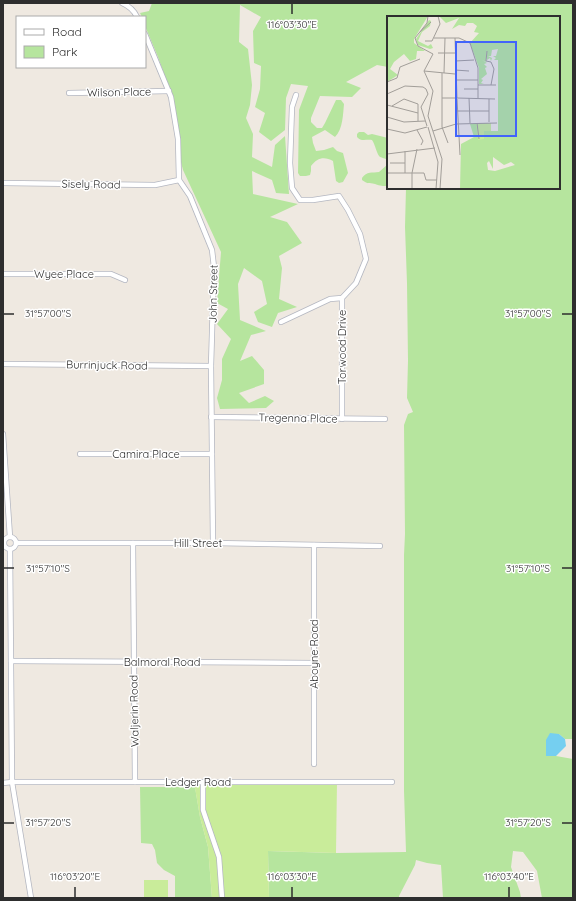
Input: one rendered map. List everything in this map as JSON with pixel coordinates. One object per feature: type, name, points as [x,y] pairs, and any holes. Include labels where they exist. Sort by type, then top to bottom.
[{"type":"street","points":[[122,3],[130,7],[136,16]]},
{"type":"street","points":[[146,36],[171,97],[178,139],[179,180]]},
{"type":"street","name":"Wilson Place","points":[[68,93],[169,91]]},
{"type":"street","name":"Torwood Drive","points":[[296,94],[292,107],[290,163],[292,188],[300,200],[313,200],[339,196],[360,234],[366,259],[356,283],[342,298],[342,419]]},
{"type":"street","name":"Sisely Road","points":[[3,183],[155,185],[179,180]]},
{"type":"street","name":"John Street","points":[[179,180],[190,196],[212,250],[214,267],[211,366],[213,543]]},
{"type":"street","name":"Wyee Place","points":[[3,274],[111,274],[125,280]]},
{"type":"street","points":[[281,322],[330,299],[342,298]]},
{"type":"street","name":"Burrinjuck Road","points":[[3,364],[211,366]]},
{"type":"street","name":"Tregenna Place","points":[[211,417],[385,419]]},
{"type":"street","points":[[3,434],[10,537],[14,539],[16,544],[10,549]]},
{"type":"street","name":"Camira Place","points":[[80,454],[212,454]]},
{"type":"street","points":[[10,537],[6,539],[4,543],[6,547],[10,549]]},
{"type":"street","name":"Waljerin Road","points":[[133,543],[135,782]]},
{"type":"street","name":"Hill Street","points":[[16,544],[213,543],[380,546]]},
{"type":"street","name":"Aboyne Road","points":[[314,545],[314,764]]},
{"type":"street","points":[[10,549],[12,782],[32,898]]},
{"type":"street","name":"Balmoral Road","points":[[11,661],[314,662]]},
{"type":"street","points":[[203,782],[203,810],[219,858],[222,898]]},
{"type":"street","name":"Ledger Road","points":[[3,783],[392,782]]},
{"type":"green space","points":[[152,3],[573,3],[573,739],[565,739],[559,734],[546,756],[573,759],[573,898],[542,898],[537,871],[523,852],[513,851],[511,867],[521,898],[443,898],[441,865],[416,860],[399,898],[269,898],[268,851],[336,853],[406,852],[404,791],[404,425],[408,414],[413,412],[407,398],[406,189],[560,189],[560,16],[387,16],[387,67],[377,65],[346,82],[361,88],[352,97],[320,96],[311,118],[311,122],[317,128],[322,128],[336,100],[341,100],[344,104],[343,117],[338,134],[335,137],[325,130],[312,137],[316,151],[333,147],[337,151],[343,153],[348,173],[343,182],[339,183],[336,181],[333,161],[324,158],[313,163],[311,166],[310,175],[300,176],[298,173],[299,110],[308,86],[291,84],[286,98],[285,130],[271,141],[259,132],[265,113],[255,107],[260,89],[261,66],[254,63],[253,31],[261,17],[240,5],[239,42],[248,49],[252,85],[250,105],[246,118],[253,134],[252,157],[272,167],[275,145],[285,136],[289,194],[276,193],[272,180],[252,171],[253,194],[298,204],[270,217],[287,222],[302,243],[279,256],[282,268],[279,299],[297,307],[278,313],[272,327],[258,322],[254,312],[267,304],[262,281],[244,268],[238,284],[240,320],[266,331],[251,335],[240,361],[252,356],[264,370],[264,384],[239,393],[249,403],[265,396],[274,401],[266,408],[220,409],[217,398],[222,380],[222,359],[231,339],[217,324],[228,309],[217,303],[221,252],[183,170],[180,158],[173,99],[146,28],[146,16],[142,16],[140,13],[149,11]]},
{"type":"green space","points":[[359,132],[364,132],[368,135],[372,134],[387,138],[387,160],[379,156],[372,140],[359,139],[357,134]]},
{"type":"green space","points":[[387,165],[387,186],[367,183],[362,180],[362,178],[368,173],[379,172]]},
{"type":"green space","points":[[194,782],[337,782],[336,853],[268,851],[269,898],[212,898],[208,847],[200,817]]},
{"type":"green space","points":[[140,787],[195,787],[200,817],[208,847],[212,898],[175,898],[175,876],[164,870],[157,863],[155,850],[152,844],[141,843]]},
{"type":"green space","points":[[144,880],[168,880],[168,898],[144,898]]},
{"type":"water","points":[[550,733],[559,734],[565,739],[566,746],[556,756],[546,756],[546,740]]}]
